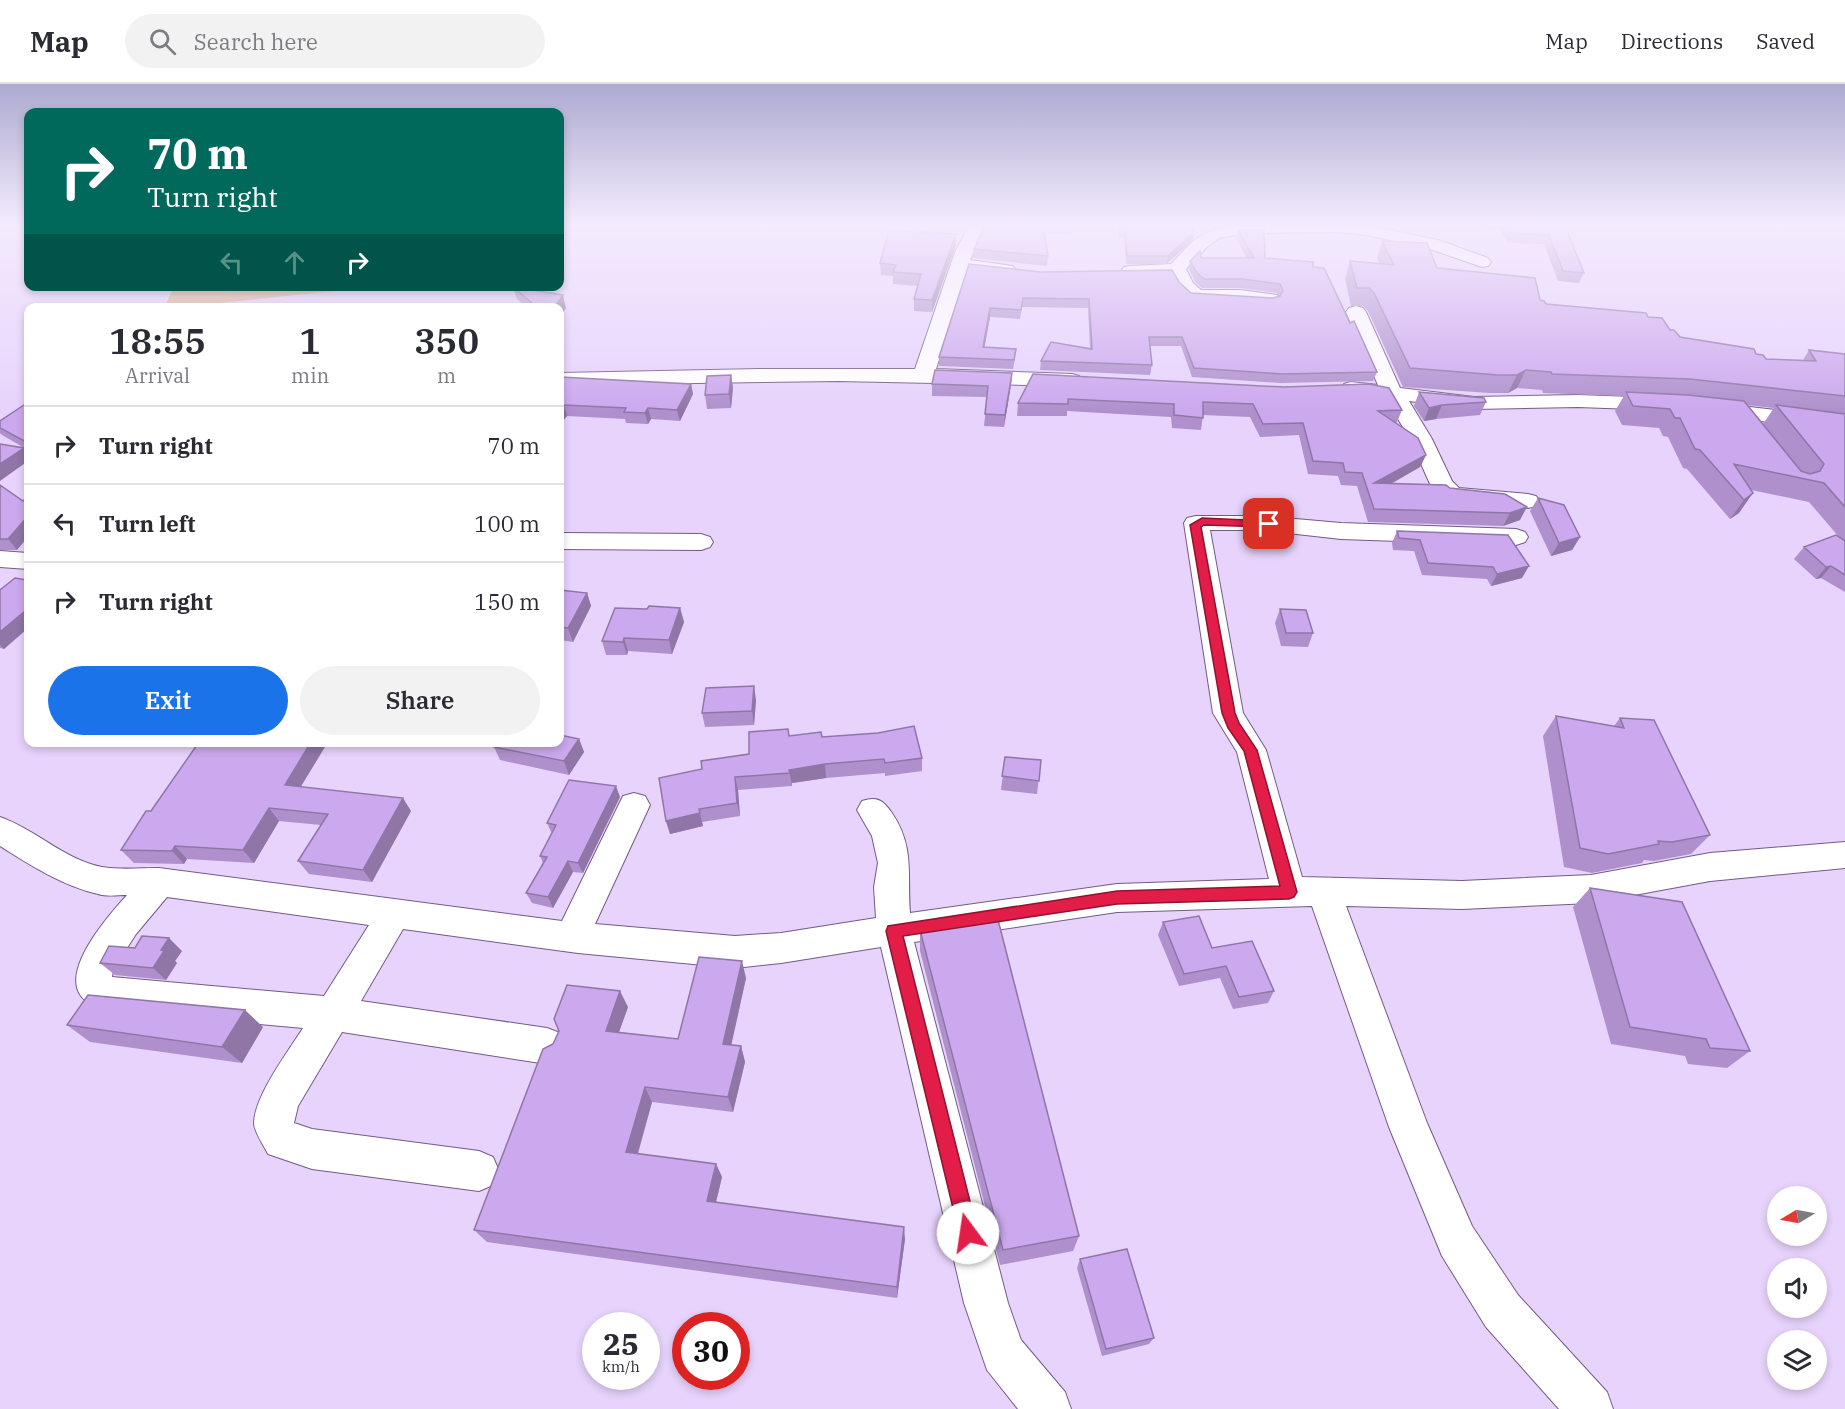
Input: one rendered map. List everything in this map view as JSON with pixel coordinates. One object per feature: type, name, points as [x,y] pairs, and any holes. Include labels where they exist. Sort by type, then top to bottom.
[{"type":"street","points":[[924,374],[952,288]]},
{"type":"street","points":[[1187,288],[1196,296],[1270,299]]},
{"type":"street","points":[[1356,312],[1388,385],[1395,393],[1421,439],[1442,484],[1448,491],[1462,495],[1528,501]]},
{"type":"street","points":[[564,379],[614,381],[756,375],[924,374],[1096,381]]},
{"type":"street","points":[[1333,388],[1365,388],[1474,403],[1578,401],[1677,405]]},
{"type":"street","points":[[1698,407],[1845,425]]},
{"type":"street","points":[[1740,412],[1761,440]]},
{"type":"street","points":[[1516,537],[1341,531],[1202,521],[1196,523],[1228,713],[1251,750],[1306,891],[1456,1241],[1502,1311],[1590,1409]]},
{"type":"street","points":[[564,541],[701,542]]},
{"type":"street","points":[[0,559],[24,561]]},
{"type":"street","points":[[572,937],[634,805]]},
{"type":"street","points":[[873,810],[888,833],[894,863],[891,887],[894,931],[986,1303],[1003,1354],[1048,1409]]},
{"type":"street","points":[[0,830],[52,861],[100,881],[159,882],[572,937],[735,952],[781,948],[1117,898],[1306,891],[1462,895],[1591,889],[1710,867],[1845,855]]},
{"type":"street","points":[[159,882],[124,923],[94,968],[94,986],[105,993],[333,1014],[547,1046]]},
{"type":"street","points":[[395,913],[280,1100],[274,1125],[282,1140],[312,1149],[479,1171]]},
{"type":"shaded area","points":[[172,291],[334,291],[220,303],[166,303]]},
{"type":"building","points":[[917,288],[936,288],[932,300],[914,299]]},
{"type":"building","points":[[961,288],[1185,288],[1191,293],[1273,298],[1280,296],[1283,291],[1282,288],[1333,288],[1350,323],[1354,321],[1377,372],[1283,374],[1194,368],[1182,337],[1149,337],[1152,365],[1041,361],[1051,342],[1092,349],[1089,299],[1023,298],[1021,310],[990,308],[983,347],[1016,349],[1014,360],[939,357]]},
{"type":"building","points":[[1357,288],[1537,288],[1540,300],[1546,304],[1646,313],[1648,317],[1662,318],[1670,330],[1674,330],[1680,337],[1754,349],[1756,354],[1763,355],[1766,359],[1816,361],[1809,350],[1845,354],[1845,396],[1690,379],[1552,374],[1551,372],[1526,370],[1517,375],[1498,375],[1410,368],[1374,293],[1369,288]]},
{"type":"building","points":[[518,291],[563,295],[557,303],[532,303]]},
{"type":"building","points":[[935,370],[1012,373],[1005,415],[985,414],[988,386],[932,384]]},
{"type":"building","points":[[1033,374],[1284,387],[1369,384],[1389,388],[1402,410],[1378,411],[1418,438],[1426,455],[1374,483],[1446,485],[1450,488],[1505,494],[1527,507],[1510,513],[1374,509],[1362,473],[1345,472],[1343,463],[1313,461],[1303,423],[1263,424],[1253,404],[1203,402],[1203,418],[1174,415],[1174,404],[1068,399],[1068,404],[1018,403]]},
{"type":"building","points":[[731,375],[729,394],[705,395],[707,376]]},
{"type":"building","points":[[564,377],[691,384],[677,410],[648,408],[645,413],[624,412],[626,408],[564,405]]},
{"type":"building","points":[[1419,392],[1484,398],[1486,402],[1429,408]]},
{"type":"building","points":[[1626,392],[1744,401],[1801,471],[1810,474],[1820,471],[1824,464],[1776,405],[1845,414],[1845,507],[1824,483],[1734,464],[1753,493],[1744,500],[1700,450],[1695,449],[1680,418],[1675,418],[1670,409],[1633,406]]},
{"type":"building","points":[[24,405],[24,441],[0,428],[0,421]]},
{"type":"building","points":[[0,444],[24,448],[0,464]]},
{"type":"building","points":[[0,485],[24,500],[24,521],[8,539],[0,539]]},
{"type":"building","points":[[1538,498],[1564,505],[1580,537],[1559,543]]},
{"type":"building","points":[[1397,531],[1508,535],[1529,566],[1497,574],[1493,567],[1428,563],[1420,540],[1399,538]]},
{"type":"building","points":[[1836,535],[1845,541],[1845,575],[1831,566],[1826,567],[1804,547]]},
{"type":"building","points":[[15,578],[24,580],[24,612],[0,632],[0,590]]},
{"type":"building","points":[[564,590],[587,593],[568,628],[564,628]]},
{"type":"building","points":[[649,606],[680,608],[669,640],[624,638],[623,642],[602,641],[615,608],[647,609]]},
{"type":"building","points":[[1280,609],[1306,610],[1313,633],[1286,633]]},
{"type":"building","points":[[754,686],[752,711],[702,713],[706,688]]},
{"type":"building","points":[[1556,716],[1624,728],[1620,718],[1654,720],[1710,835],[1672,842],[1658,841],[1659,844],[1608,854],[1580,848]]},
{"type":"building","points":[[914,726],[922,758],[885,763],[884,759],[825,764],[789,770],[790,773],[735,777],[737,803],[699,809],[700,813],[666,821],[659,778],[702,769],[701,761],[749,754],[749,732],[788,729],[789,736],[821,732],[822,737],[878,733]]},
{"type":"building","points":[[564,736],[579,739],[564,761],[494,747],[564,747]]},
{"type":"building","points":[[196,747],[308,747],[285,785],[403,798],[363,870],[298,861],[328,814],[269,808],[243,850],[175,846],[172,851],[121,850],[146,811],[151,811]]},
{"type":"building","points":[[1005,757],[1041,760],[1039,781],[1002,776]]},
{"type":"building","points":[[569,780],[616,786],[578,863],[568,861],[548,897],[526,893],[547,857],[540,856],[556,825],[547,823]]},
{"type":"building","points":[[1590,888],[1682,902],[1750,1051],[1710,1048],[1706,1039],[1630,1027]]},
{"type":"building","points":[[996,912],[1079,1236],[1003,1250],[920,930],[953,925],[952,918]]},
{"type":"building","points":[[1199,916],[1212,948],[1252,941],[1274,991],[1239,997],[1226,966],[1184,974],[1163,922]]},
{"type":"building","points":[[142,936],[169,938],[153,968],[100,963],[109,946],[135,948]]},
{"type":"building","points":[[699,957],[742,961],[723,1044],[741,1046],[728,1097],[645,1087],[626,1152],[716,1164],[707,1201],[904,1227],[897,1287],[474,1230],[543,1049],[553,1044],[559,1031],[554,1019],[567,985],[620,991],[606,1031],[678,1039]]},
{"type":"building","points":[[88,995],[245,1010],[222,1047],[67,1025]]},
{"type":"building","points":[[1127,1249],[1154,1338],[1106,1349],[1080,1259]]},
{"type":"route","points":[[968,1233],[894,931],[1035,908],[1117,898],[1289,892],[1251,750],[1228,713],[1196,525],[1202,521],[1269,524]]}]
